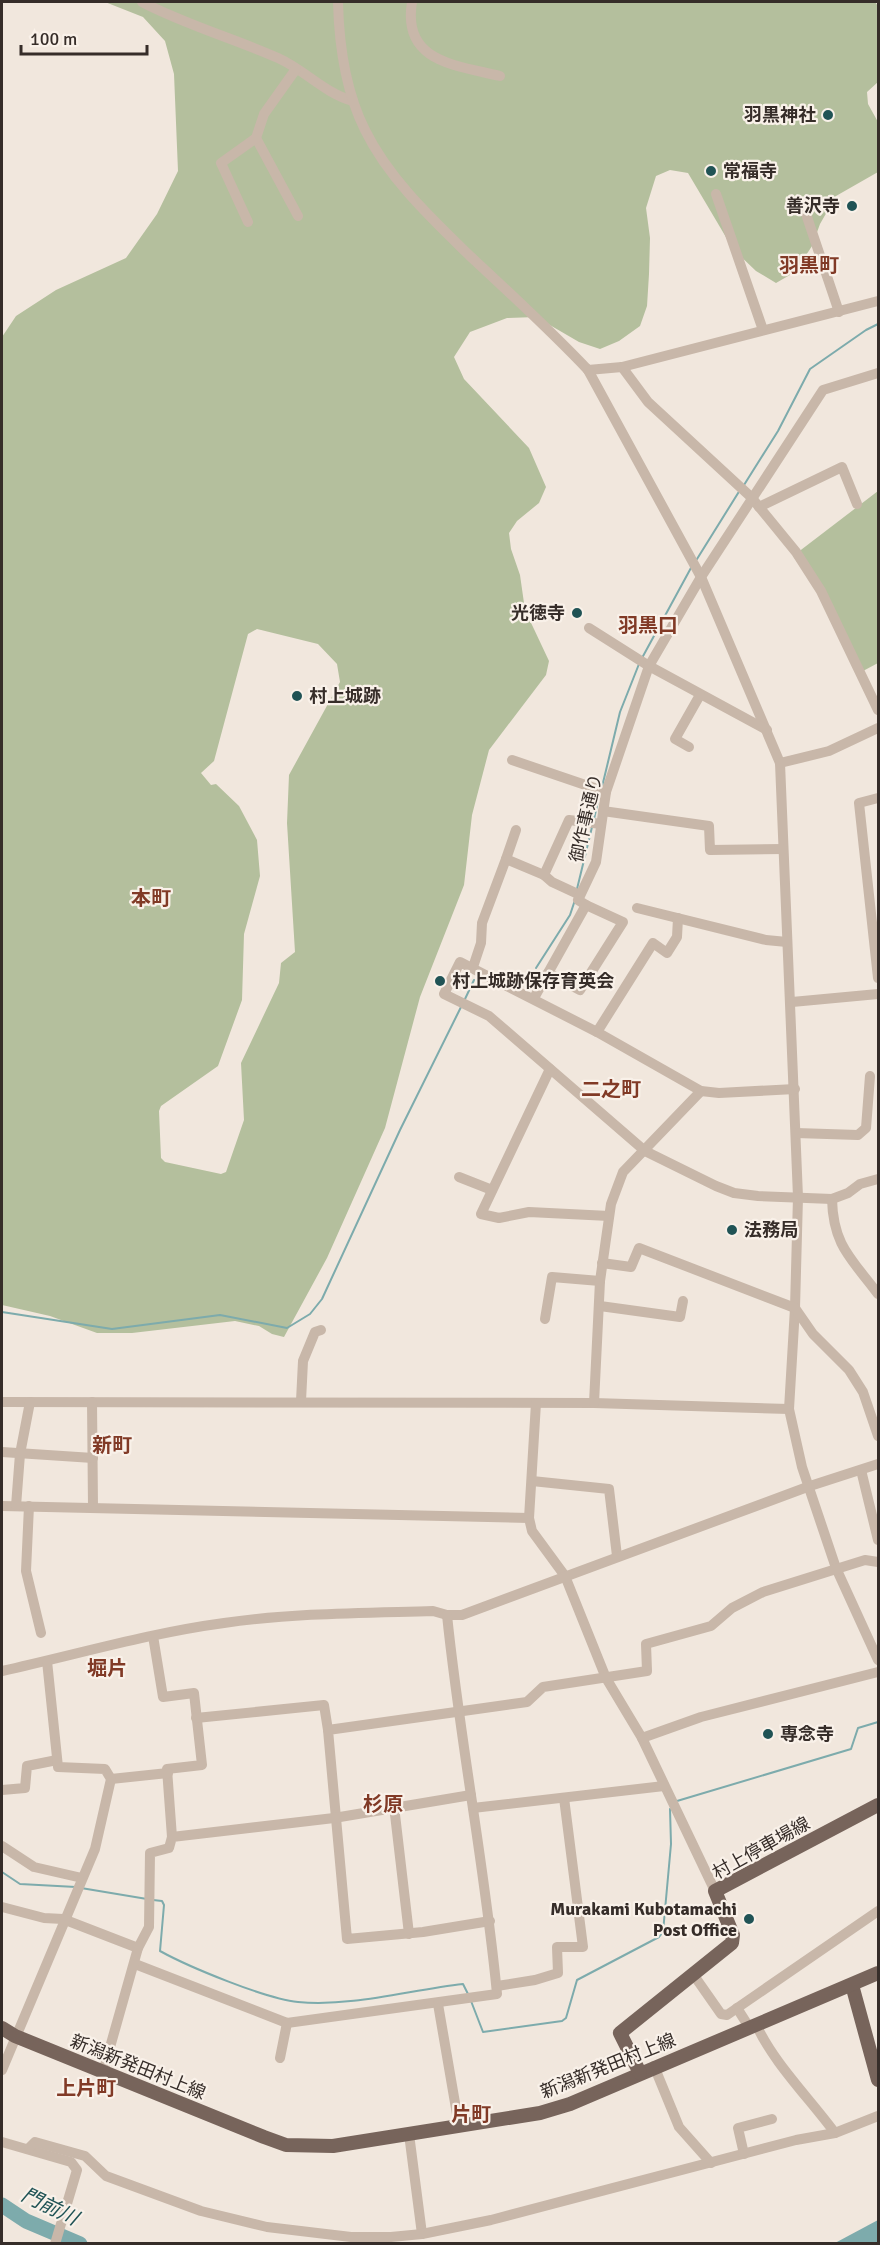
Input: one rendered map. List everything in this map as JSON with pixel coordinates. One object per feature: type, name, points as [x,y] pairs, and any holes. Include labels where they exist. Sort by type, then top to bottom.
[{"type":"main road","name":"村上停車場線","points":[[640,2073],[620,2033],[732,1943],[733,1935],[715,1891],[879,1805]]},
{"type":"main road","name":"新潟新発田村上線","points":[[2,2028],[15,2036],[102,2072],[286,2145],[333,2146],[540,2113],[570,2104],[654,2066],[879,1972]]},
{"type":"main road","points":[[852,1985],[879,2080]]},
{"type":"street","points":[[142,2],[182,22],[279,59],[338,97],[353,101]]},
{"type":"street","points":[[338,2],[342,50],[353,101],[366,132],[419,207],[588,370],[701,577],[780,763],[792,1002],[798,1197],[789,1409],[797,1447],[836,1568],[858,1621],[879,1660]]},
{"type":"street","points":[[412,2],[409,18],[421,48],[436,60],[500,76]]},
{"type":"street","points":[[248,222],[221,163],[256,138],[264,114],[296,69]]},
{"type":"street","points":[[256,138],[298,216]]},
{"type":"street","points":[[716,194],[763,330]]},
{"type":"street","points":[[803,205],[840,312]]},
{"type":"street","points":[[588,370],[622,367],[879,301]]},
{"type":"street","points":[[622,367],[648,402],[751,497],[796,552],[821,591],[879,710]]},
{"type":"street","name":"御作事通り","points":[[534,998],[583,900],[596,862],[606,792],[649,666],[751,497],[823,390],[879,373]]},
{"type":"street","points":[[759,507],[842,467],[857,504]]},
{"type":"street","points":[[589,628],[649,666],[767,730]]},
{"type":"street","points":[[689,747],[675,739],[700,695]]},
{"type":"street","points":[[780,763],[829,751],[879,728]]},
{"type":"street","points":[[512,760],[606,792]]},
{"type":"street","points":[[879,798],[859,803],[879,978]]},
{"type":"street","points":[[603,811],[709,826],[710,850],[783,849]]},
{"type":"street","points":[[544,875],[569,820],[601,824]]},
{"type":"street","points":[[473,967],[481,943],[482,923],[516,830]]},
{"type":"street","points":[[506,859],[544,875],[552,882],[623,922],[580,990],[548,973]]},
{"type":"street","points":[[637,908],[766,940],[788,942]]},
{"type":"street","points":[[597,1032],[653,943],[667,953],[677,937],[678,918]]},
{"type":"street","points":[[795,1089],[719,1094],[700,1091],[534,998],[460,962],[444,994],[489,1016],[645,1151],[734,1193],[832,1199],[848,1193],[860,1184],[879,1179]]},
{"type":"street","points":[[792,1002],[879,994]]},
{"type":"street","points":[[550,1068],[481,1214],[499,1218],[529,1212],[609,1216]]},
{"type":"street","points":[[796,1133],[858,1135],[866,1128],[870,1076]]},
{"type":"street","points":[[594,1403],[600,1281],[611,1204],[623,1172],[700,1091]]},
{"type":"street","points":[[459,1177],[492,1190]]},
{"type":"street","points":[[832,1199],[832,1222],[837,1237],[879,1294]]},
{"type":"street","points":[[602,1263],[630,1267],[639,1248],[795,1308],[813,1334],[849,1370],[863,1392],[879,1436]]},
{"type":"street","points":[[545,1319],[552,1277],[600,1281]]},
{"type":"street","points":[[600,1306],[680,1317],[683,1301]]},
{"type":"street","points":[[302,1401],[303,1361],[315,1332],[321,1330]]},
{"type":"street","points":[[2,1402],[594,1403],[789,1409]]},
{"type":"street","points":[[16,1506],[20,1454],[30,1402]]},
{"type":"street","points":[[92,1402],[93,1507]]},
{"type":"street","points":[[536,1403],[529,1518],[532,1531],[565,1576],[606,1678],[642,1738],[715,1891]]},
{"type":"street","points":[[2,1452],[93,1458]]},
{"type":"street","points":[[2,1671],[153,1636],[224,1623],[281,1616],[433,1611],[447,1615],[462,1615],[810,1486],[879,1464]]},
{"type":"street","points":[[861,1470],[879,1540]]},
{"type":"street","points":[[532,1481],[609,1489],[617,1556]]},
{"type":"street","points":[[2,1506],[488,1519],[529,1518]]},
{"type":"street","points":[[29,1506],[26,1571],[41,1633]]},
{"type":"street","points":[[328,1730],[456,1710],[527,1702],[543,1688],[647,1671],[645,1644],[711,1626],[732,1608],[763,1592],[865,1560],[879,1562]]},
{"type":"street","points":[[135,1964],[287,2023],[438,2004],[497,1994],[490,1921],[456,1710],[447,1615]]},
{"type":"street","points":[[102,2072],[138,1948],[149,1927],[150,1853],[169,1848],[172,1837],[167,1769],[202,1764],[194,1693],[163,1697],[153,1636]]},
{"type":"street","points":[[2,2070],[94,1849],[111,1779],[105,1769],[58,1767],[47,1661]]},
{"type":"street","points":[[642,1738],[701,1717],[879,1672]]},
{"type":"street","points":[[196,1718],[324,1705],[347,1939],[409,1934],[490,1921]]},
{"type":"street","points":[[2,1790],[25,1788],[27,1766],[57,1760]]},
{"type":"street","points":[[111,1779],[168,1773]]},
{"type":"street","points":[[473,1808],[664,1786]]},
{"type":"street","points":[[172,1837],[334,1818],[394,1806],[471,1795]]},
{"type":"street","points":[[496,1986],[535,1980],[558,1973],[557,1947],[584,1947],[564,1798]]},
{"type":"street","points":[[394,1806],[409,1934]]},
{"type":"street","points":[[2,1846],[34,1867],[82,1878]]},
{"type":"street","points":[[2,1906],[44,1918],[63,1919],[138,1948]]},
{"type":"street","points":[[693,1974],[722,2014],[727,2015],[879,1911]]},
{"type":"street","points":[[438,2004],[459,2126]]},
{"type":"street","points":[[737,2008],[835,2133]]},
{"type":"street","points":[[280,2058],[287,2023]]},
{"type":"street","points":[[654,2066],[679,2127],[711,2163]]},
{"type":"street","points":[[29,2148],[34,2142],[85,2156],[106,2175],[201,2211],[267,2227],[351,2237],[422,2234],[491,2220],[744,2154],[835,2133],[879,2116]]},
{"type":"street","points":[[744,2154],[738,2128],[772,2119]]},
{"type":"street","points":[[410,2134],[422,2234]]},
{"type":"street","points":[[2,2142],[71,2162],[77,2170],[55,2244]]},
{"type":"green space","points":[[105,2],[875,2],[878,6],[878,82],[867,92],[868,104],[878,122],[878,172],[836,196],[820,224],[812,246],[795,272],[776,283],[756,271],[733,249],[688,173],[670,170],[656,176],[646,208],[650,238],[649,274],[647,306],[640,326],[619,341],[600,349],[579,342],[536,317],[507,318],[470,332],[454,357],[464,379],[529,448],[546,487],[539,503],[517,521],[509,533],[511,549],[520,575],[525,610],[549,661],[546,675],[489,750],[472,815],[464,885],[420,997],[385,1128],[327,1258],[284,1337],[272,1334],[259,1326],[235,1321],[132,1333],[97,1333],[50,1316],[2,1305],[2,337],[16,316],[56,290],[126,258],[157,214],[178,171],[174,74],[165,41],[143,17]],"holes":[[[257,629],[318,644],[337,664],[340,682],[289,775],[287,823],[295,952],[281,963],[279,983],[241,1063],[244,1120],[226,1172],[221,1174],[165,1162],[161,1158],[159,1111],[161,1106],[218,1066],[242,1000],[244,934],[260,876],[257,840],[239,806],[216,784],[211,785],[201,773],[214,761],[248,634]]]},
{"type":"green space","points":[[878,491],[878,663],[863,671],[832,609],[793,556]]},
{"type":"water","points":[[878,2220],[878,2243],[835,2243]]},
{"type":"waterway","points":[[744,485],[778,431],[810,369],[878,324]]},
{"type":"waterway","points":[[697,559],[740,490]]},
{"type":"waterway","points":[[642,658],[692,566]]},
{"type":"waterway","points":[[602,787],[620,712],[639,664]]},
{"type":"waterway","points":[[594,819],[600,792]]},
{"type":"waterway","points":[[577,889],[592,827]]},
{"type":"waterway","points":[[536,968],[570,915],[575,900]]},
{"type":"waterway","points":[[465,999],[474,980]]},
{"type":"waterway","points":[[2,1312],[112,1329],[220,1315],[287,1328],[310,1314],[322,1299],[400,1130],[461,1007]]},
{"type":"waterway","points":[[677,1801],[851,1749],[858,1728],[878,1722]]},
{"type":"waterway","points":[[471,2001],[483,2032],[562,2021],[566,2018],[577,1980],[659,1937],[663,1932],[671,1844],[670,1809]]},
{"type":"waterway","points":[[2,1872],[20,1884],[76,1887]]},
{"type":"waterway","points":[[81,1888],[147,1899]]},
{"type":"waterway","points":[[153,1900],[162,1901],[164,1905],[160,1951],[208,1973],[267,1995],[298,2002],[339,2002],[463,1984],[469,1996]]},
{"type":"waterway","name":"門前川","points":[[2,2205],[26,2221],[80,2244]]},
{"type":"place","name":"羽黒神社","points":[[828,115]]},
{"type":"place","name":"常福寺","points":[[711,171]]},
{"type":"place","name":"善沢寺","points":[[852,206]]},
{"type":"place","name":"光徳寺","points":[[577,613]]},
{"type":"place","name":"村上城跡","points":[[297,696]]},
{"type":"place","name":"村上城跡保存育英会","points":[[440,981]]},
{"type":"place","name":"法務局","points":[[732,1230]]},
{"type":"place","name":"専念寺","points":[[768,1734]]},
{"type":"place","name":"Murakami Kubotamachi Post Office","points":[[749,1919]]},
{"type":"district","name":"羽黒町","points":[[809,265]]},
{"type":"district","name":"羽黒口","points":[[648,625]]},
{"type":"district","name":"本町","points":[[151,898]]},
{"type":"district","name":"二之町","points":[[611,1089]]},
{"type":"district","name":"新町","points":[[112,1445]]},
{"type":"district","name":"堀片","points":[[107,1668]]},
{"type":"district","name":"杉原","points":[[383,1804]]},
{"type":"district","name":"上片町","points":[[86,2088]]},
{"type":"district","name":"片町","points":[[471,2114]]}]
